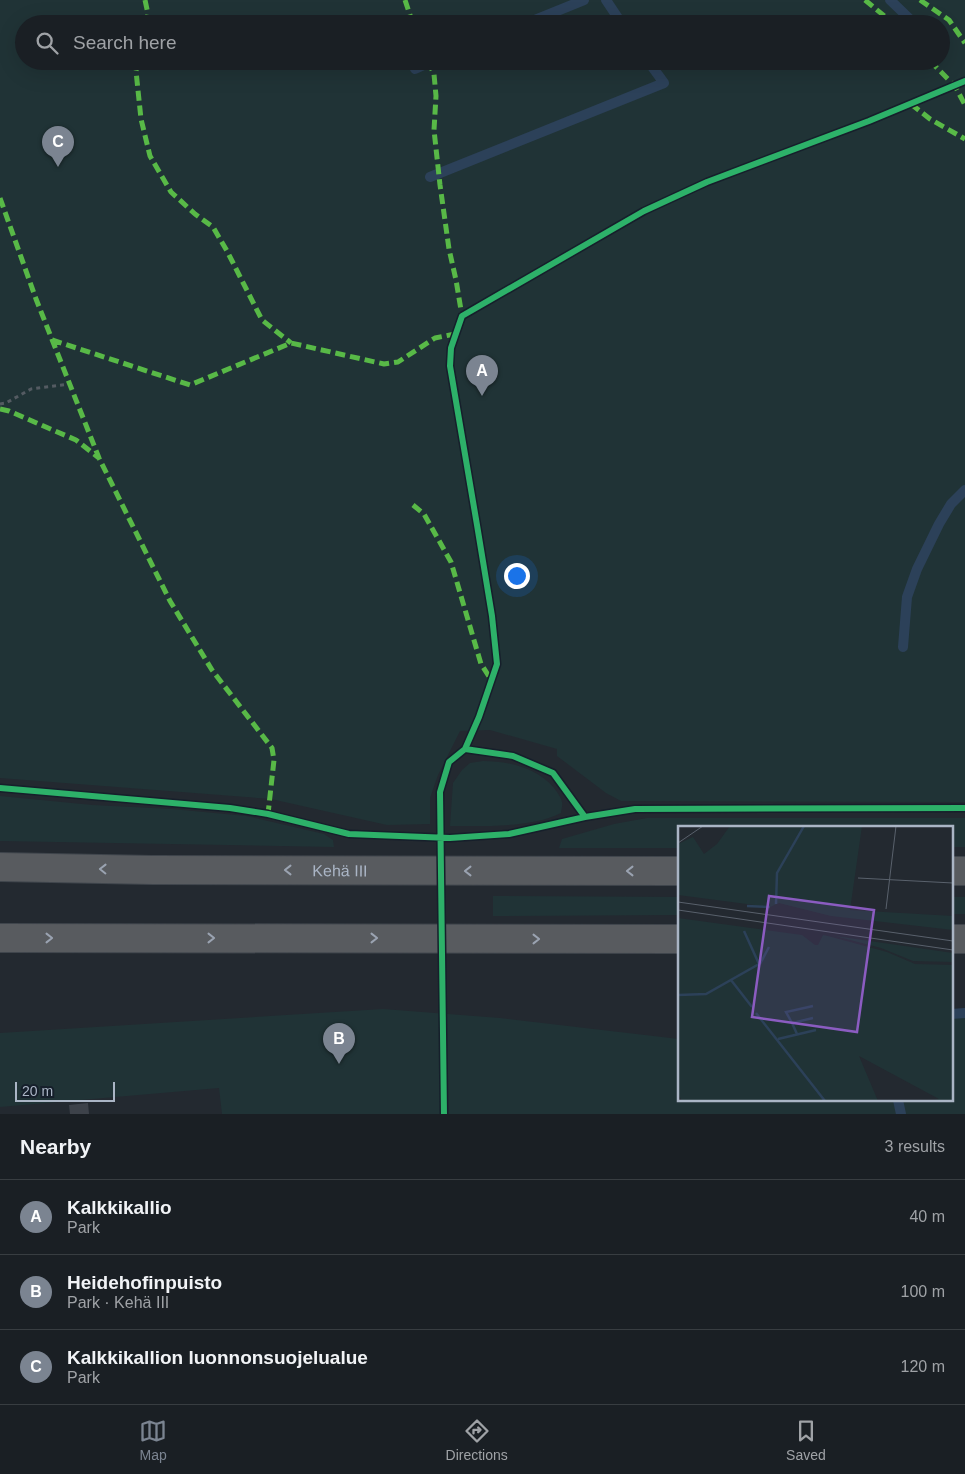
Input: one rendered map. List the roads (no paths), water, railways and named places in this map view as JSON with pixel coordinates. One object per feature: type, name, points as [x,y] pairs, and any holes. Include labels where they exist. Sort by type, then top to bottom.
[{"type":"highway","name":"Kehä III","points":[[0,867],[172,870],[678,871]]},
{"type":"highway","points":[[952,871],[965,871]]},
{"type":"highway","points":[[0,938],[678,939]]},
{"type":"highway","points":[[952,939],[965,939]]},
{"type":"waterway","points":[[547,15],[584,0]]},
{"type":"waterway","points":[[606,0],[616,15]]},
{"type":"waterway","points":[[890,0],[906,15]]},
{"type":"waterway","points":[[430,177],[664,83],[655,70]]},
{"type":"waterway","points":[[903,647],[907,597],[917,569],[951,504],[965,490]]},
{"type":"waterway","points":[[952,1014],[965,1013]]},
{"type":"waterway","points":[[898,1102],[901,1114]]},
{"type":"place","name":"Kalkkikallion luonnonsuojelualue","points":[[58,167]]},
{"type":"place","name":"Kalkkikallio","points":[[482,396]]},
{"type":"place","name":"Heidehofinpuisto","points":[[339,1064]]}]
